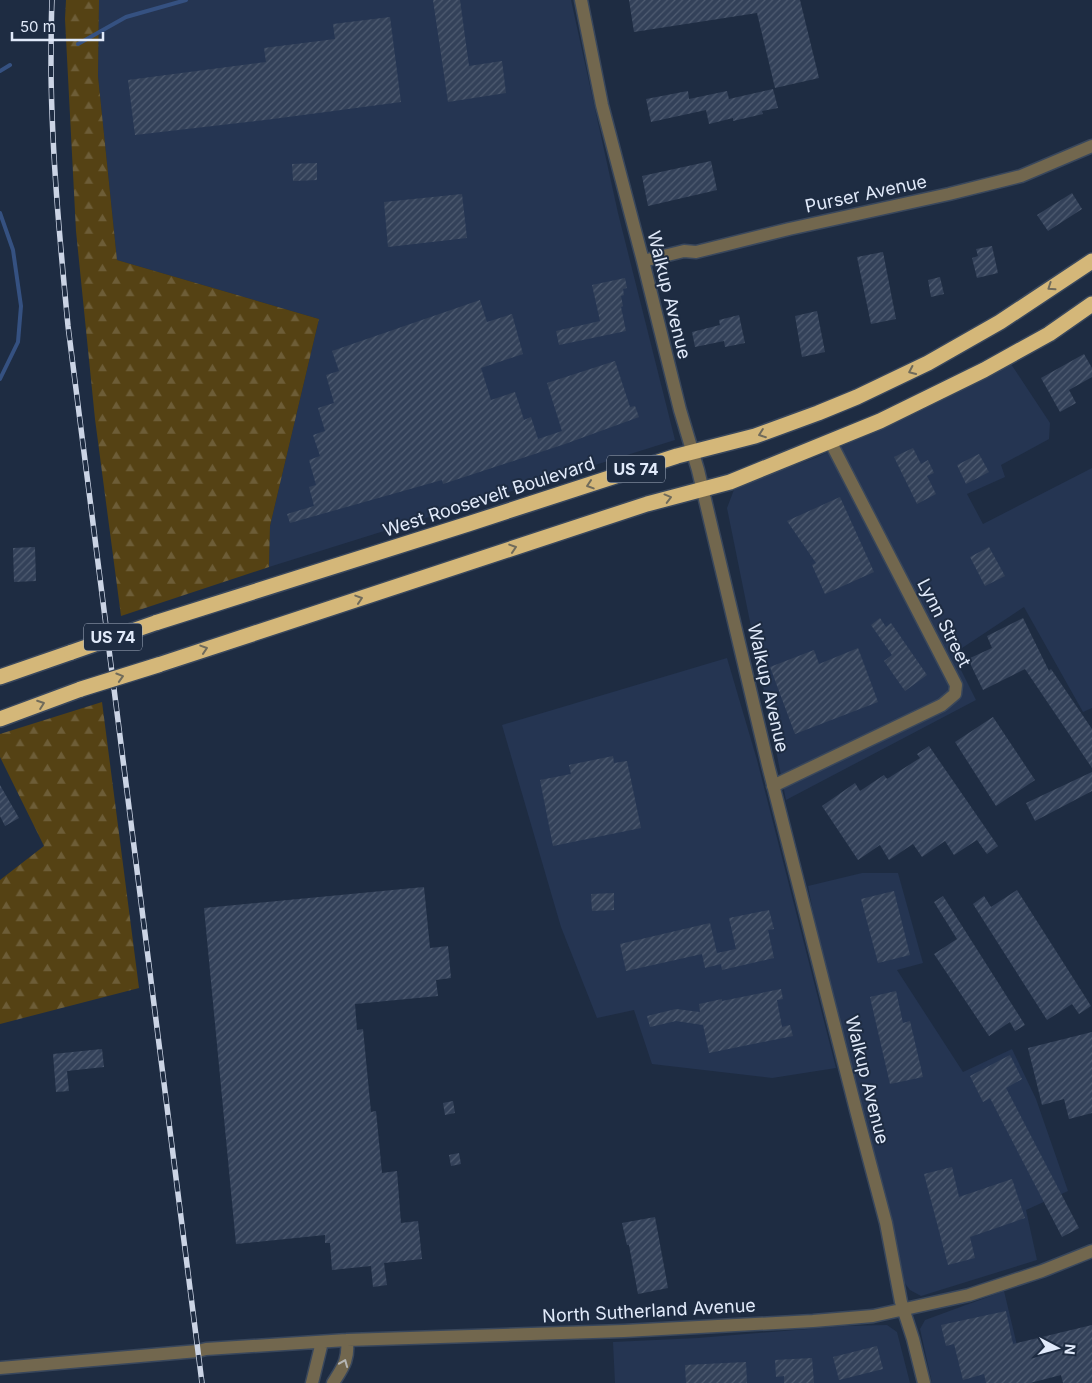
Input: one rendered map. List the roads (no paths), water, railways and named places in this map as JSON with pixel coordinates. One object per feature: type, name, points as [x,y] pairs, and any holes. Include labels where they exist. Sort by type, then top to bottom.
[{"type":"highway","name":"West Roosevelt Boulevard","points":[[0,677],[155,623],[677,456],[755,436],[857,397],[926,364],[1000,322],[1092,261]]},
{"type":"highway","name":"US 74","points":[[0,719],[81,689],[647,504],[730,482],[880,421],[984,370],[1049,334],[1092,304]]},
{"type":"street","name":"Walkup Avenue","points":[[581,0],[602,105],[680,410],[703,489],[773,786],[856,1114],[886,1223],[903,1310],[924,1383]]},
{"type":"street","name":"Purser Avenue","points":[[643,261],[684,251],[696,252],[1021,176],[1092,146]]},
{"type":"street","name":"Lynn Street","points":[[773,786],[942,705],[955,694],[956,685],[830,441]]},
{"type":"street","name":"North Sutherland Avenue","points":[[0,1368],[206,1349],[347,1340],[624,1331],[873,1316],[969,1295],[1042,1270],[1092,1250]]},
{"type":"street","points":[[334,1383],[346,1364],[347,1340]]},
{"type":"street","points":[[312,1383],[322,1342]]},
{"type":"waterway","points":[[78,44],[126,17],[186,0]]},
{"type":"waterway","points":[[0,71],[10,65]]},
{"type":"waterway","points":[[0,213],[13,250],[21,306],[18,342],[0,379]]},
{"type":"railway","points":[[52,0],[51,72],[53,136],[68,326],[202,1383]]}]
